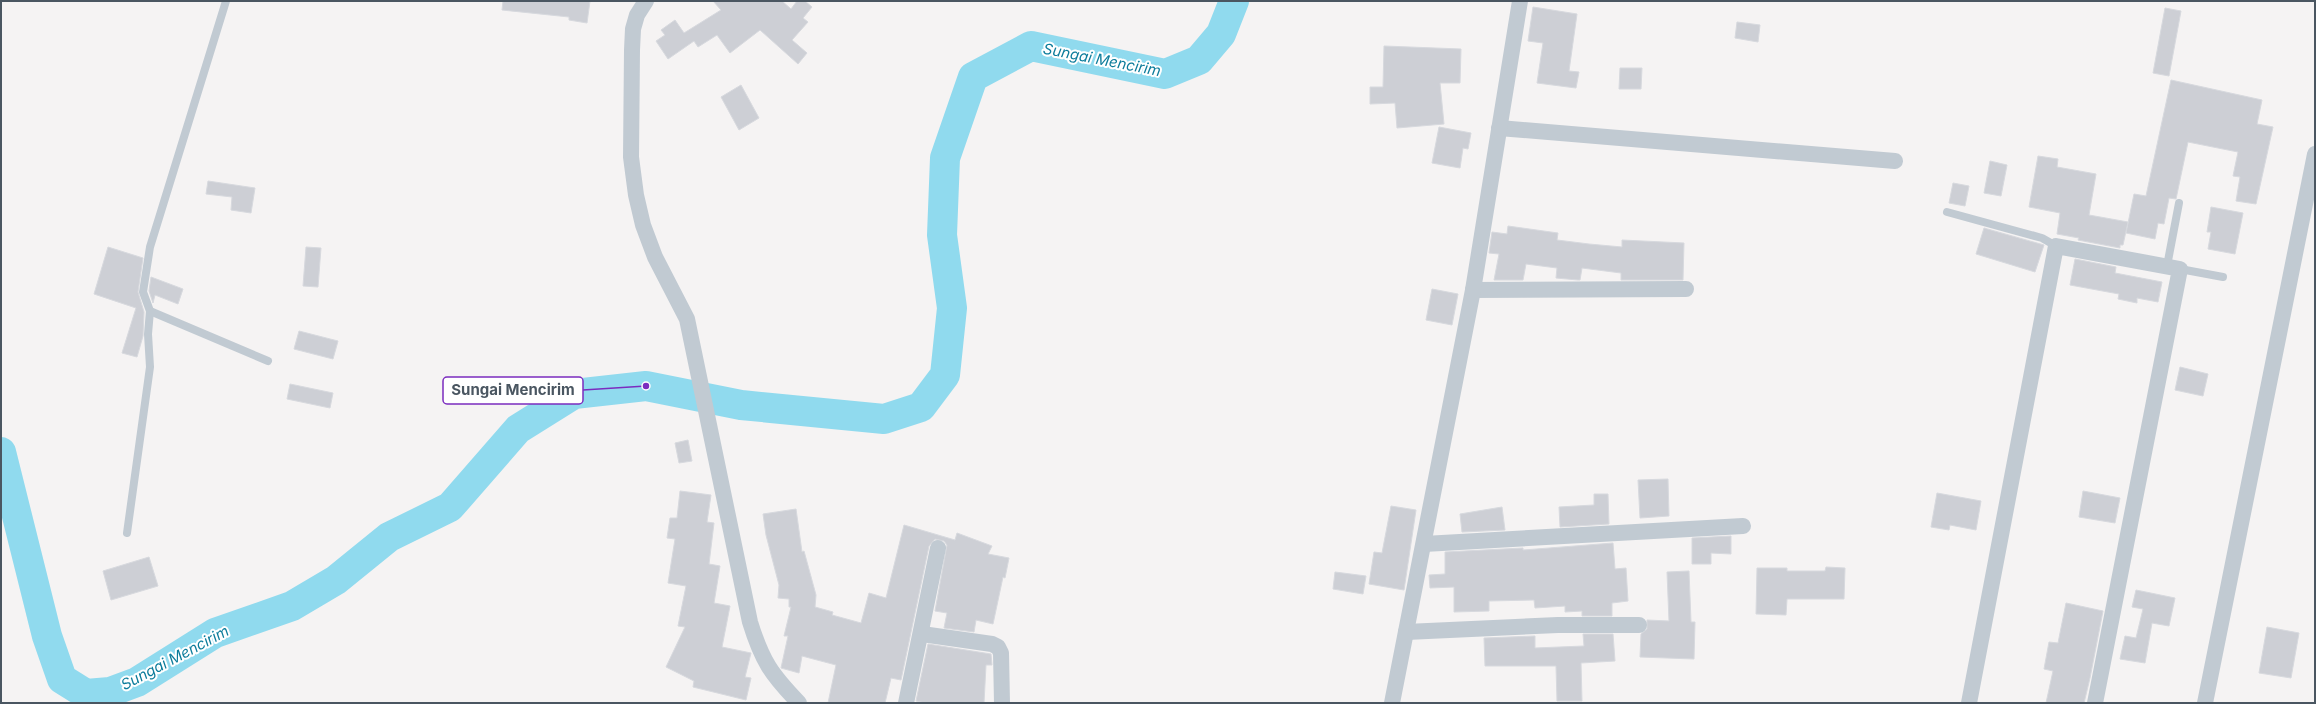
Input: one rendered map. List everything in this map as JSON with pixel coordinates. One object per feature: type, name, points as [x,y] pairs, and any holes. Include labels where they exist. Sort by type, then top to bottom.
[{"type":"street","points":[[646,1],[635,22],[632,50],[631,157],[636,195],[643,225],[655,257],[687,319],[750,622],[757,646],[769,670],[799,703]]},
{"type":"street","points":[[1392,703],[1473,290],[1520,1]]},
{"type":"street","points":[[1499,128],[1895,161]]},
{"type":"street","points":[[2205,703],[2315,154]]},
{"type":"street","points":[[1969,703],[2056,246],[2174,268],[2095,703]]},
{"type":"street","points":[[1473,290],[1686,289]]},
{"type":"street","points":[[1424,544],[1743,526]]},
{"type":"street","points":[[906,703],[922,634],[938,548]]},
{"type":"street","points":[[1406,632],[1558,625],[1639,625]]},
{"type":"street","points":[[922,634],[992,644],[998,647],[1001,653],[1002,703]]},
{"type":"lane","points":[[127,533],[150,367],[150,311],[143,292],[150,247],[226,1]]},
{"type":"lane","points":[[2179,203],[2174,268],[2223,276]]},
{"type":"lane","points":[[1947,212],[2042,238],[2056,246]]},
{"type":"lane","points":[[150,311],[268,361]]},
{"type":"building","points":[[503,1],[590,1],[587,23],[569,20],[569,17],[502,10]]},
{"type":"building","points":[[713,1],[782,1],[791,9],[797,1],[805,1],[812,7],[803,18],[808,22],[792,40],[807,53],[798,64],[760,30],[730,53],[717,35],[698,47],[694,41],[668,59],[656,41],[665,35],[661,30],[675,20],[684,33],[721,10]]},
{"type":"building","points":[[1533,7],[1577,14],[1569,71],[1579,72],[1576,88],[1537,83],[1543,43],[1528,41]]},
{"type":"building","points":[[2165,8],[2181,11],[2169,76],[2153,73]]},
{"type":"building","points":[[1737,22],[1760,25],[1758,42],[1735,38]]},
{"type":"building","points":[[1384,46],[1461,49],[1460,83],[1440,83],[1444,124],[1397,128],[1395,103],[1370,104],[1370,87],[1383,87]]},
{"type":"building","points":[[1620,68],[1642,68],[1641,89],[1619,89]]},
{"type":"building","points":[[2171,80],[2262,100],[2257,124],[2273,127],[2256,204],[2236,201],[2240,177],[2233,176],[2238,152],[2188,142],[2176,199],[2169,198],[2164,224],[2158,223],[2155,239],[2126,233],[2134,194],[2146,196]]},
{"type":"building","points":[[741,85],[759,118],[739,130],[721,97]]},
{"type":"building","points":[[1439,127],[1471,133],[1468,149],[1463,148],[1460,168],[1432,163]]},
{"type":"building","points":[[2038,156],[2058,159],[2057,167],[2096,174],[2089,215],[2128,222],[2123,245],[2120,245],[2120,248],[2078,240],[2079,238],[2057,234],[2060,213],[2029,207]]},
{"type":"building","points":[[1990,161],[2007,165],[2001,196],[1984,193]]},
{"type":"building","points":[[208,181],[255,188],[251,213],[231,210],[232,197],[206,194]]},
{"type":"building","points":[[1953,183],[1969,186],[1965,206],[1949,203]]},
{"type":"building","points":[[2211,207],[2243,213],[2235,254],[2208,249],[2211,232],[2207,232]]},
{"type":"building","points":[[1508,226],[1558,233],[1557,240],[1589,244],[1622,247],[1622,240],[1684,243],[1683,280],[1621,280],[1621,273],[1582,268],[1580,280],[1556,278],[1557,268],[1526,264],[1523,280],[1494,280],[1499,254],[1489,253],[1492,232],[1507,234]]},
{"type":"building","points":[[1984,228],[2044,245],[2035,272],[1976,254]]},
{"type":"building","points":[[108,247],[143,258],[138,292],[144,312],[143,336],[137,357],[122,353],[136,308],[94,294]]},
{"type":"building","points":[[306,247],[321,248],[318,287],[303,286]]},
{"type":"building","points":[[2075,259],[2116,267],[2115,273],[2162,282],[2158,302],[2137,298],[2137,303],[2118,299],[2119,294],[2070,285]]},
{"type":"building","points":[[151,277],[183,289],[178,304],[155,295],[153,303],[149,291]]},
{"type":"building","points":[[1432,289],[1458,294],[1452,325],[1426,320]]},
{"type":"building","points":[[299,331],[338,341],[333,359],[294,349]]},
{"type":"building","points":[[2180,367],[2208,374],[2203,396],[2175,390]]},
{"type":"building","points":[[290,384],[333,393],[330,408],[287,399]]},
{"type":"building","points":[[688,440],[692,461],[679,463],[675,443]]},
{"type":"building","points":[[1668,479],[1669,516],[1640,518],[1638,480]]},
{"type":"building","points":[[680,491],[711,495],[707,522],[714,523],[709,564],[720,566],[714,603],[730,606],[722,647],[751,653],[745,677],[751,678],[746,700],[693,687],[694,681],[666,667],[685,627],[678,626],[686,586],[668,583],[675,539],[667,538],[670,518],[677,518]]},
{"type":"building","points":[[2083,491],[2120,498],[2115,523],[2079,517]]},
{"type":"building","points":[[1937,493],[1981,501],[1976,530],[1950,525],[1949,530],[1931,527]]},
{"type":"building","points":[[1594,494],[1608,494],[1609,524],[1560,527],[1559,507],[1594,505]]},
{"type":"building","points":[[1391,506],[1416,510],[1404,590],[1369,584],[1374,552],[1382,553]]},
{"type":"building","points":[[1502,507],[1505,530],[1462,532],[1460,514]]},
{"type":"building","points":[[796,509],[802,552],[804,551],[816,595],[815,607],[833,612],[832,615],[861,623],[869,593],[886,598],[904,525],[955,540],[957,533],[992,546],[988,554],[1009,558],[1005,578],[1003,577],[993,624],[976,620],[974,632],[944,628],[947,613],[935,611],[947,545],[944,541],[935,539],[929,546],[901,680],[891,678],[885,703],[828,703],[836,665],[802,656],[799,673],[781,668],[788,636],[784,636],[791,607],[789,607],[789,599],[778,598],[779,585],[766,535],[763,514]]},
{"type":"building","points":[[1731,536],[1731,554],[1711,553],[1711,564],[1692,564],[1692,538]]},
{"type":"building","points":[[1613,543],[1615,569],[1626,568],[1628,601],[1612,603],[1612,616],[1582,616],[1582,611],[1565,612],[1565,606],[1535,608],[1534,600],[1489,601],[1489,611],[1454,612],[1454,587],[1430,588],[1429,575],[1445,574],[1445,552],[1523,548],[1523,550]]},
{"type":"building","points":[[149,557],[158,586],[111,600],[103,571]]},
{"type":"building","points":[[1826,567],[1845,568],[1844,599],[1787,599],[1786,615],[1756,614],[1757,568],[1787,568],[1787,571],[1825,571]]},
{"type":"building","points":[[1689,571],[1691,622],[1695,622],[1694,659],[1640,657],[1641,634],[1647,629],[1647,620],[1669,621],[1667,572]]},
{"type":"building","points":[[1335,572],[1366,576],[1363,594],[1333,589]]},
{"type":"building","points":[[2136,590],[2175,598],[2169,626],[2152,623],[2145,663],[2120,659],[2125,636],[2136,638],[2143,609],[2132,607]]},
{"type":"building","points":[[2066,603],[2103,611],[2090,678],[2084,703],[2046,703],[2053,671],[2044,669],[2049,642],[2058,643]]},
{"type":"building","points":[[2267,627],[2299,633],[2291,678],[2259,673]]},
{"type":"building","points":[[1583,634],[1613,634],[1615,661],[1581,663],[1582,701],[1557,701],[1556,666],[1485,666],[1484,638],[1535,636],[1535,648],[1584,646]]},
{"type":"building","points":[[928,644],[991,654],[992,665],[986,665],[984,703],[925,703],[916,701]]},
{"type":"waterway","name":"Sungai Mencirim","points":[[1,452],[47,636],[62,679],[86,694],[110,692],[137,682],[215,633],[292,606],[336,580],[389,537],[450,507],[518,429],[574,394],[646,386],[741,405],[884,419],[921,407],[945,375],[952,308],[942,235],[945,158],[973,77],[1031,46],[1165,74],[1199,60],[1221,34],[1234,1]]},
{"type":"place","name":"Sungai Mencirim","points":[[646,386]]}]
